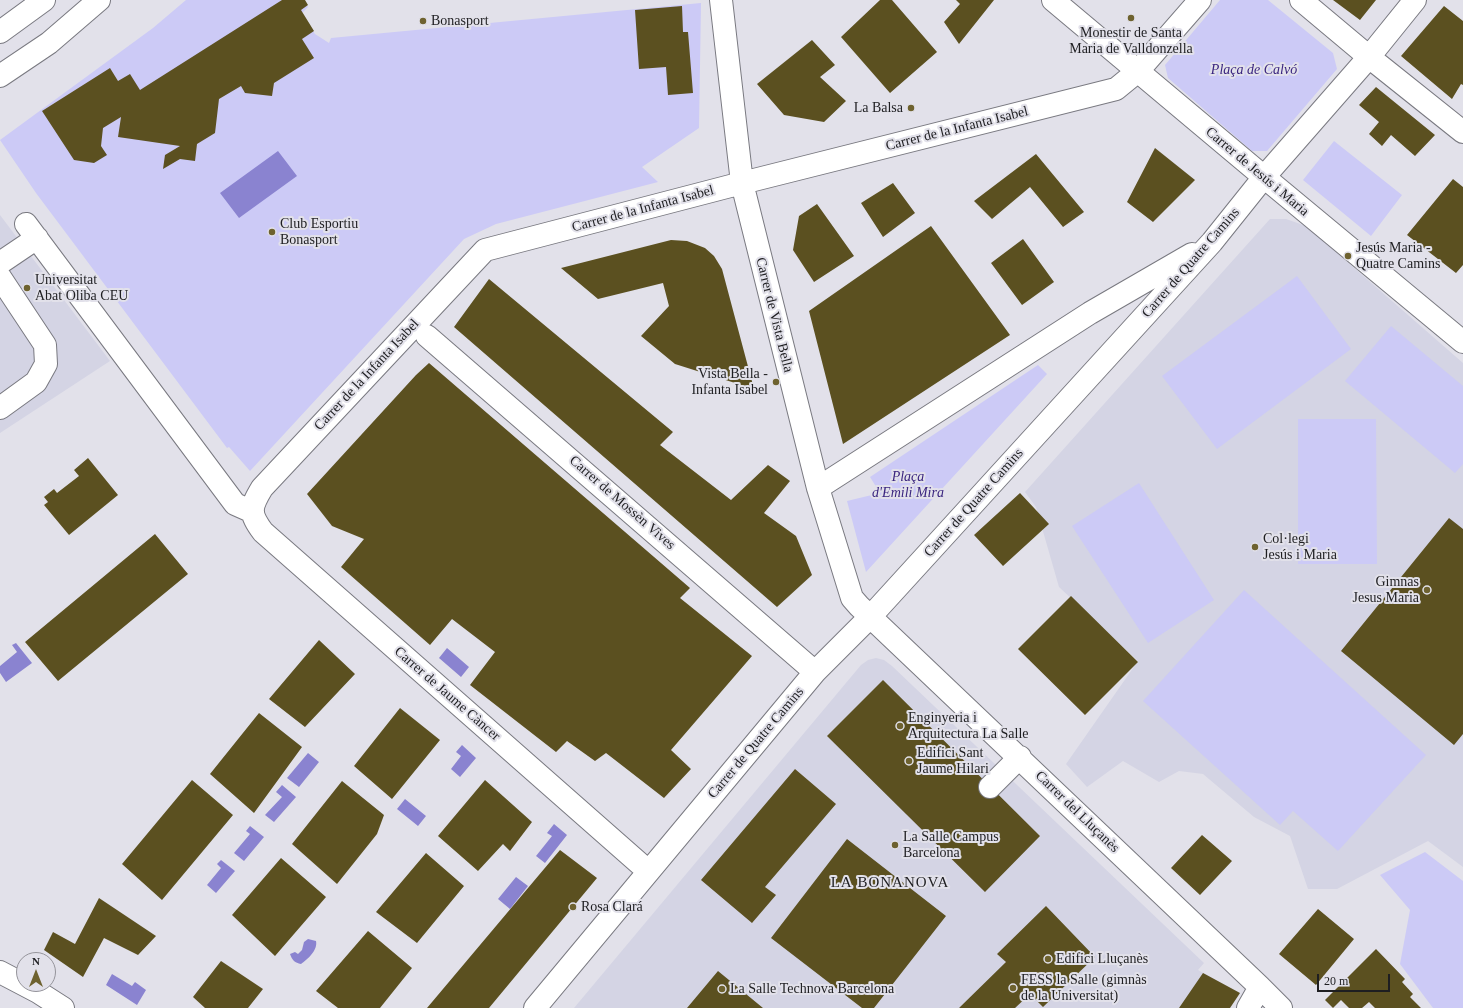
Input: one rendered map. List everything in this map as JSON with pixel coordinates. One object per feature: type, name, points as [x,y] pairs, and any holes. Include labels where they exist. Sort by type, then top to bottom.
[{"type":"street","points":[[0,32],[44,0]]},
{"type":"street","points":[[0,76],[49,43],[99,0]]},
{"type":"street","name":"Carrer de Vista Bella","points":[[721,0],[742,183],[818,488],[852,598],[871,616]]},
{"type":"street","name":"Carrer de Jesús i Maria","points":[[1053,0],[1463,342]]},
{"type":"street","points":[[1138,71],[1200,0]]},
{"type":"street","points":[[1300,0],[1463,132]]},
{"type":"street","name":"Carrer de Quatre Camins","points":[[535,1008],[815,672],[871,616],[1212,242],[1264,177],[1369,57],[1415,0]]},
{"type":"street","name":"Carrer de la Infanta Isabel","points":[[253,512],[253,503],[262,488],[485,250],[742,183],[1116,89],[1138,71]]},
{"type":"street","points":[[0,263],[31,231],[235,504],[253,512]]},
{"type":"street","points":[[818,488],[1090,313],[1212,242]]},
{"type":"street","points":[[0,277],[45,345],[46,364],[36,382],[0,408]]},
{"type":"street","name":"Carrer de Mossèn Vives","points":[[427,336],[445,350],[815,672]]},
{"type":"street","name":"Carrer de Jaume Càncer","points":[[253,512],[255,521],[263,532],[648,871]]},
{"type":"street","name":"Carrer del Lluçanès","points":[[871,616],[1281,1008]]},
{"type":"street","points":[[990,787],[1020,757]]},
{"type":"street","points":[[0,972],[38,992],[63,1008]]},
{"type":"street","points":[[1248,1008],[1260,987]]},
{"type":"shaded area","points":[[278,151],[297,176],[239,218],[220,193]]},
{"type":"shaded area","name":"Universitat Abat Oliba CEU","points":[[0,215],[110,361],[0,433]]},
{"type":"shaded area","name":"Col·legi Jesús i Maria","points":[[1270,219],[1286,219],[1306,226],[1463,363],[1463,867],[1428,841],[1337,889],[1308,889],[1290,836],[1254,817],[1203,774],[1179,771],[1159,782],[1123,761],[1087,787],[1066,764],[1138,661],[1059,587],[1036,507],[1025,492]]},
{"type":"shaded area","points":[[16,643],[32,663],[6,682],[0,673],[0,666],[17,652],[12,645]]},
{"type":"shaded area","points":[[447,648],[469,667],[461,677],[439,658]]},
{"type":"shaded area","name":"La Salle Campus Barcelona","points":[[876,658],[884,660],[892,666],[1204,963],[1198,970],[1240,993],[1230,1008],[574,1008],[861,665],[868,660]]},
{"type":"shaded area","points":[[462,745],[476,758],[460,777],[451,769],[461,756],[456,752]]},
{"type":"shaded area","points":[[308,753],[319,762],[299,787],[287,778]]},
{"type":"shaded area","points":[[282,785],[296,797],[274,822],[265,815],[282,797],[276,792]]},
{"type":"shaded area","points":[[405,799],[426,816],[418,826],[397,809]]},
{"type":"shaded area","points":[[554,824],[567,835],[545,863],[536,856],[552,836],[547,833]]},
{"type":"shaded area","points":[[250,826],[264,837],[244,861],[234,853],[250,834],[246,831]]},
{"type":"shaded area","points":[[221,860],[235,871],[216,893],[207,885],[221,868],[217,864]]},
{"type":"shaded area","points":[[516,877],[528,886],[510,909],[498,899]]},
{"type":"shaded area","points":[[308,939],[316,941],[312,954],[301,964],[295,962],[290,954],[295,952],[298,954],[302,950],[304,942]]},
{"type":"shaded area","points":[[112,974],[132,986],[135,982],[146,990],[137,1005],[106,985]]},
{"type":"green space","name":"Club Esportiu Bonasport","points":[[186,0],[303,0],[308,7],[302,13],[315,34],[329,43],[331,38],[701,3],[699,128],[642,167],[658,182],[496,224],[464,239],[250,471],[229,447],[227,448],[36,193],[0,140],[153,28]]},
{"type":"green space","name":"Plaça de Calvó","points":[[1220,0],[1268,0],[1333,53],[1337,69],[1267,151],[1252,151],[1168,78],[1165,65]]},
{"type":"green space","points":[[1334,141],[1402,195],[1371,236],[1303,180]]},
{"type":"green space","points":[[1297,276],[1351,349],[1217,449],[1162,376]]},
{"type":"green space","points":[[1391,326],[1463,386],[1463,464],[1455,473],[1345,381]]},
{"type":"green space","name":"Plaça d'Emili Mira","points":[[1038,365],[1047,374],[866,572],[847,501],[880,493],[870,477]]},
{"type":"green space","points":[[1298,419],[1376,419],[1377,564],[1298,564]]},
{"type":"green space","points":[[1139,483],[1214,600],[1148,643],[1072,526]]},
{"type":"green space","points":[[1244,590],[1426,755],[1338,851],[1293,811],[1280,825],[1143,701]]},
{"type":"green space","points":[[1425,852],[1463,881],[1463,1008],[1433,1008],[1400,964],[1410,910],[1380,875]]},
{"type":"building","points":[[282,0],[305,0],[308,5],[301,10],[314,31],[302,39],[314,58],[274,83],[272,96],[245,93],[241,86],[219,99],[215,133],[197,144],[195,161],[180,159],[163,169],[165,155],[180,146],[118,137],[121,117],[103,128],[101,146],[107,155],[94,163],[74,160],[42,111],[110,68],[118,81],[130,74],[140,90]]},
{"type":"building","points":[[880,0],[892,0],[937,52],[890,93],[841,37]]},
{"type":"building","points":[[956,0],[994,0],[959,44],[944,22],[960,4]]},
{"type":"building","points":[[1333,0],[1376,0],[1360,20]]},
{"type":"building","points":[[682,6],[683,32],[688,32],[693,93],[668,95],[666,67],[639,69],[635,10]]},
{"type":"building","points":[[1444,6],[1463,21],[1463,85],[1461,84],[1452,99],[1401,56]]},
{"type":"building","points":[[812,40],[835,65],[820,77],[846,101],[824,122],[784,115],[757,84]]},
{"type":"building","points":[[1376,87],[1435,135],[1415,156],[1391,135],[1382,146],[1369,134],[1379,122],[1359,105]]},
{"type":"building","points":[[1155,148],[1195,180],[1153,222],[1127,202]]},
{"type":"building","points":[[1036,154],[1084,212],[1063,227],[1030,187],[992,219],[974,201]]},
{"type":"building","points":[[1453,179],[1463,187],[1463,265],[1456,273],[1407,235]]},
{"type":"building","points":[[893,183],[915,213],[883,237],[861,203]]},
{"type":"building","points":[[817,204],[854,256],[814,282],[793,250],[799,216]]},
{"type":"building","points":[[931,226],[1010,335],[843,444],[809,311]]},
{"type":"building","points":[[1023,239],[1054,282],[1022,305],[991,263]]},
{"type":"building","points":[[671,240],[687,241],[705,248],[714,256],[722,269],[754,389],[675,364],[641,336],[669,306],[663,283],[598,299],[561,268]]},
{"type":"building","points":[[489,279],[673,432],[660,445],[731,500],[768,465],[790,481],[764,513],[796,536],[812,575],[777,607],[454,327]]},
{"type":"building","points":[[429,363],[690,588],[680,598],[752,656],[671,750],[691,769],[664,798],[606,753],[595,761],[567,741],[556,752],[470,685],[495,652],[452,619],[430,645],[341,567],[364,539],[332,526],[307,494],[416,375]]},
{"type":"building","points":[[88,458],[118,495],[69,535],[44,505],[48,502],[44,497],[54,489],[57,493],[79,476],[74,470]]},
{"type":"building","points":[[1020,493],[1049,524],[1003,566],[974,535]]},
{"type":"building","name":"Gimnas Jesus Maria","points":[[1449,518],[1463,529],[1463,734],[1454,745],[1341,651]]},
{"type":"building","points":[[155,534],[188,574],[58,681],[25,642]]},
{"type":"building","points":[[1071,596],[1138,662],[1085,715],[1018,649]]},
{"type":"building","points":[[319,640],[355,674],[305,727],[269,699]]},
{"type":"building","name":"Edifici Sant Jaume Hilari","points":[[883,680],[1040,836],[985,892],[827,736]]},
{"type":"building","points":[[400,708],[440,740],[392,799],[354,766]]},
{"type":"building","points":[[259,713],[302,747],[254,813],[210,774]]},
{"type":"building","points":[[795,769],[836,804],[765,887],[776,895],[752,923],[701,880]]},
{"type":"building","points":[[192,780],[233,815],[162,900],[122,864]]},
{"type":"building","points":[[485,780],[532,822],[510,851],[503,844],[478,871],[438,836]]},
{"type":"building","points":[[342,781],[384,815],[377,834],[337,884],[292,844]]},
{"type":"building","points":[[1202,835],[1232,861],[1200,895],[1171,868]]},
{"type":"building","points":[[847,839],[946,916],[874,1008],[862,1008],[771,938]]},
{"type":"building","points":[[560,850],[597,878],[489,1008],[427,1008]]},
{"type":"building","points":[[426,853],[464,886],[417,943],[376,912]]},
{"type":"building","points":[[281,858],[326,897],[275,956],[232,915]]},
{"type":"building","points":[[99,898],[156,936],[138,955],[104,938],[83,977],[56,958],[56,952],[47,952],[44,950],[53,932],[75,944]]},
{"type":"building","name":"Edifici Lluçanès","points":[[1046,906],[1095,957],[1043,1007],[1030,994],[1015,1008],[959,1008],[1006,962],[997,954]]},
{"type":"building","points":[[1318,909],[1354,939],[1316,985],[1279,954]]},
{"type":"building","points":[[368,931],[412,968],[380,1008],[338,1008],[316,991]]},
{"type":"building","points":[[1376,949],[1405,979],[1402,982],[1413,994],[1410,997],[1421,1008],[1375,1008],[1369,1002],[1362,1008],[1349,1008],[1341,1000],[1333,1008],[1325,1000]]},
{"type":"building","points":[[221,961],[263,989],[248,1008],[205,1008],[193,997]]},
{"type":"building","name":"La Salle Technova Barcelona","points":[[718,971],[763,1008],[687,1008]]},
{"type":"building","points":[[1203,973],[1240,993],[1230,1008],[1179,1008]]},
{"type":"place","name":"Monestir de Santa Maria de Valldonzella","points":[[1131,18]]},
{"type":"place","name":"Bonasport","points":[[423,21]]},
{"type":"place","name":"La Balsa","points":[[911,108]]},
{"type":"place","name":"Club Esportiu Bonasport","points":[[272,232]]},
{"type":"place","name":"Jesús Maria - Quatre Camins","points":[[1348,256]]},
{"type":"place","name":"Universitat Abat Oliba CEU","points":[[27,288]]},
{"type":"place","name":"Vista Bella - Infanta Isabel","points":[[776,382]]},
{"type":"place","name":"Col·legi Jesús i Maria","points":[[1255,547]]},
{"type":"place","name":"Gimnas Jesus Maria","points":[[1427,590]]},
{"type":"place","name":"Enginyeria i Arquitectura La Salle","points":[[900,726]]},
{"type":"place","name":"Edifici Sant Jaume Hilari","points":[[909,761]]},
{"type":"place","name":"La Salle Campus Barcelona","points":[[895,845]]},
{"type":"place","name":"Rosa Clará","points":[[573,907]]},
{"type":"place","name":"Edifici Lluçanès","points":[[1048,959]]},
{"type":"place","name":"FESS la Salle (gimnàs de la Universitat)","points":[[1013,988]]},
{"type":"place","name":"La Salle Technova Barcelona","points":[[722,989]]},
{"type":"district","name":"LA BONANOVA","points":[[890,883]]}]
